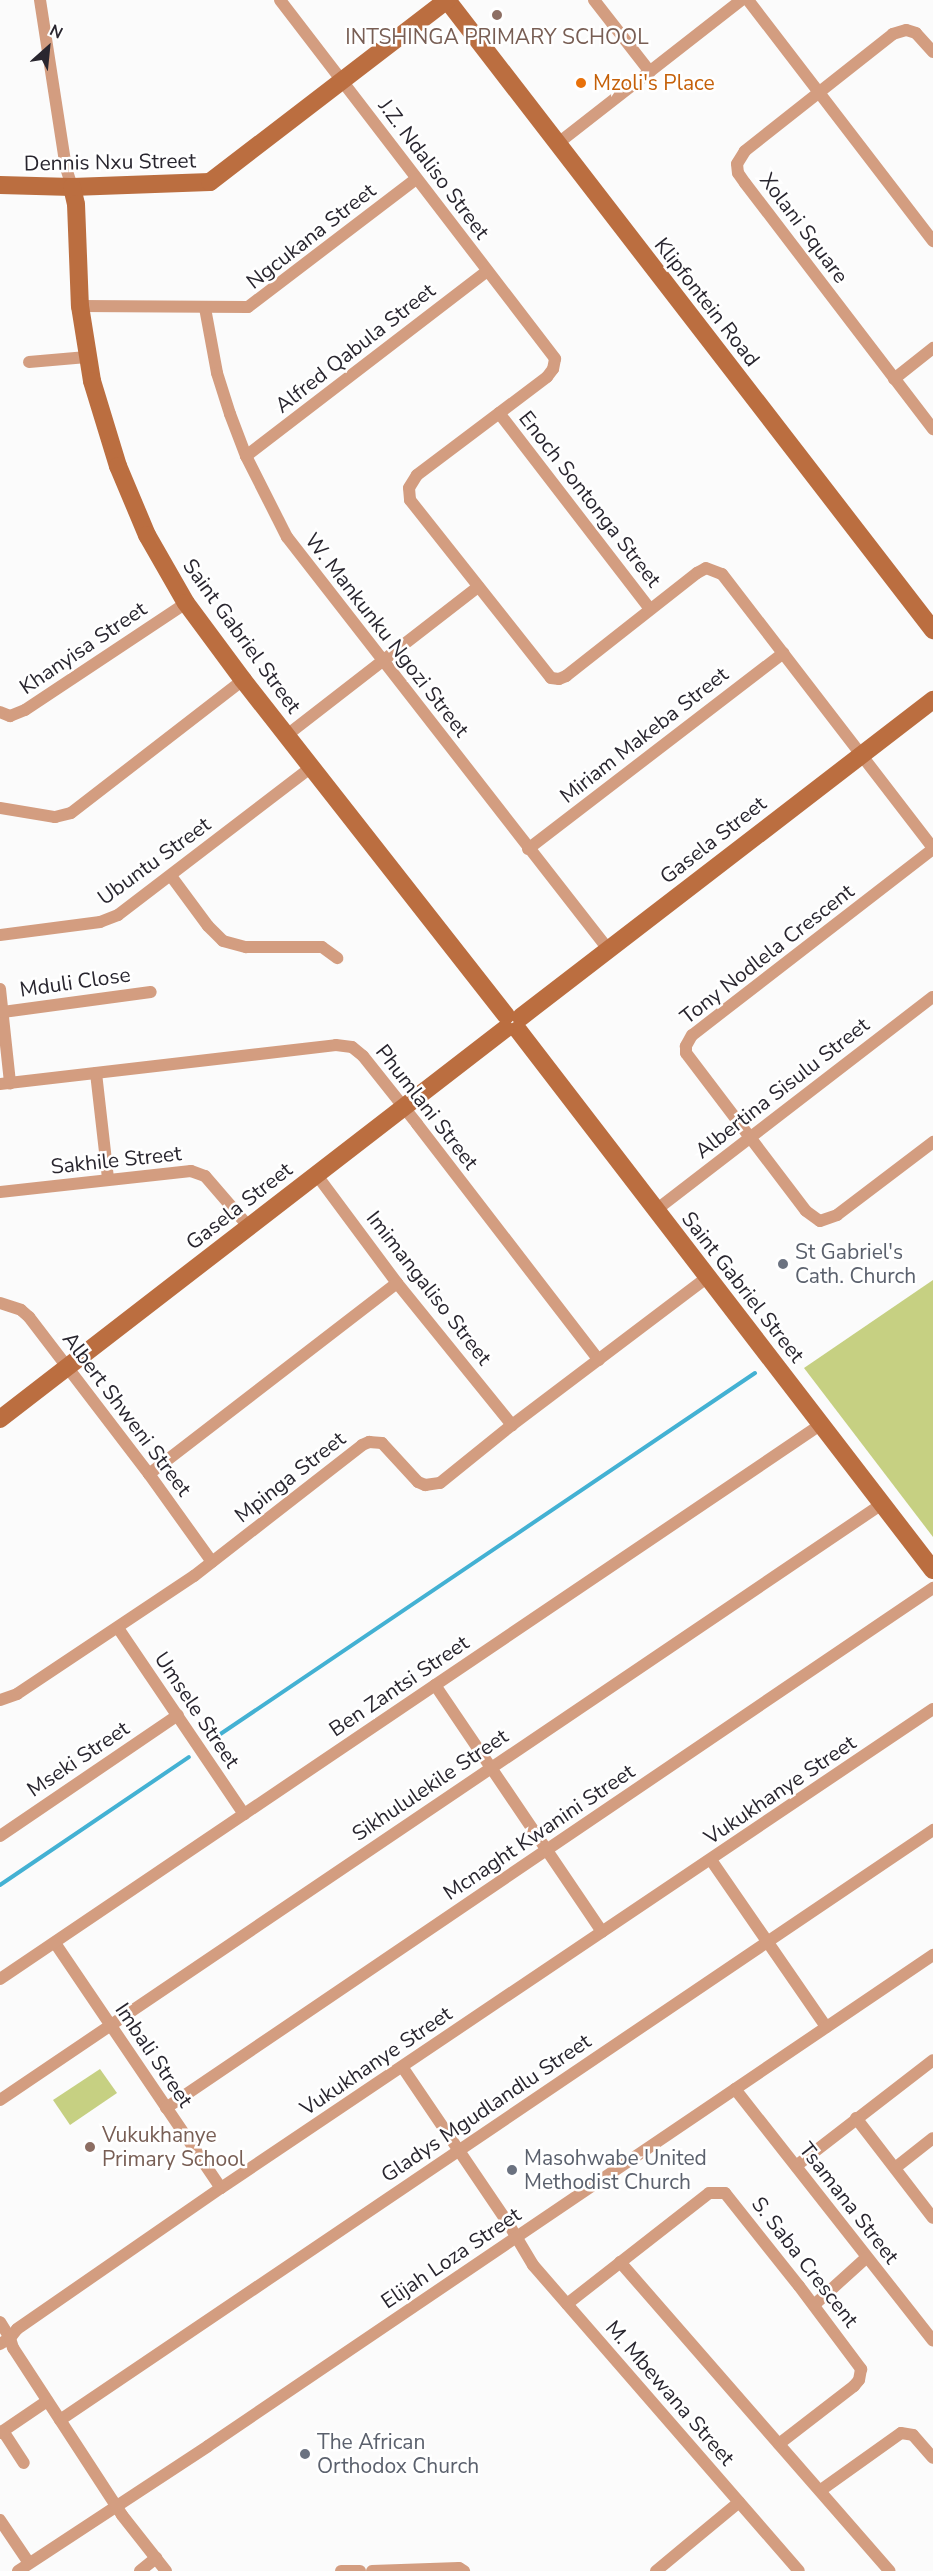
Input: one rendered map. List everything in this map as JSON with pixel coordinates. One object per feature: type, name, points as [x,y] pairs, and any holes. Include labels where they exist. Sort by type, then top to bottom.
[{"type":"street","points":[[40,0],[66,168],[72,187]]},
{"type":"street","name":"J.Z. Ndaliso Street","points":[[280,0],[552,353],[555,362],[547,377],[499,413]]},
{"type":"street","name":"Dennis Nxu Street","points":[[0,185],[72,187],[210,182],[447,0]]},
{"type":"street","name":"Klipfontein Road","points":[[447,0],[933,630]]},
{"type":"street","points":[[594,0],[650,72]]},
{"type":"street","points":[[557,144],[741,0]]},
{"type":"street","points":[[748,0],[933,241]]},
{"type":"street","name":"Xolani Square","points":[[933,52],[916,33],[898,31],[745,151],[738,159],[738,173],[933,429]]},
{"type":"street","name":"Ngcukana Street","points":[[80,306],[244,309],[253,305],[417,179]]},
{"type":"street","name":"Saint Gabriel Street","points":[[72,187],[76,204],[80,306],[87,357],[98,404],[118,466],[147,535],[186,603],[310,768],[513,1023],[933,1570]]},
{"type":"street","name":"Alfred Qabula Street","points":[[246,456],[487,271]]},
{"type":"street","name":"W. Mankunku Ngozi Street","points":[[205,308],[217,373],[246,456],[287,537],[608,949]]},
{"type":"street","points":[[894,379],[933,348]]},
{"type":"street","points":[[29,362],[87,357]]},
{"type":"street","points":[[499,413],[417,475],[409,492],[410,500],[547,676],[555,679],[566,676],[702,570],[717,571],[724,576],[933,849]]},
{"type":"street","name":"Enoch Sontonga Street","points":[[499,413],[650,609]]},
{"type":"street","points":[[287,735],[478,587]]},
{"type":"street","name":"Khanyisa Street","points":[[0,712],[10,716],[25,710],[186,603]]},
{"type":"street","name":"Miriam Makeba Street","points":[[528,849],[783,653]]},
{"type":"street","points":[[0,807],[55,817],[71,813],[243,680]]},
{"type":"street","name":"Gasela Street","points":[[0,1419],[933,700]]},
{"type":"street","name":"Ubuntu Street","points":[[0,935],[111,920],[310,768]]},
{"type":"street","name":"Tony Nodlela Crescent","points":[[933,849],[687,1041],[686,1053],[806,1211],[820,1221],[837,1215],[933,1142]]},
{"type":"street","points":[[171,876],[208,926],[223,941],[246,947],[322,947],[337,958]]},
{"type":"street","points":[[0,989],[5,1084]]},
{"type":"street","name":"Mduli Close","points":[[3,1012],[151,992]]},
{"type":"street","name":"Albertina Sisulu Street","points":[[656,1210],[933,997]]},
{"type":"street","name":"Phumlani Street","points":[[5,1084],[346,1045],[358,1050],[599,1360]]},
{"type":"street","points":[[96,1073],[108,1178]]},
{"type":"street","name":"Sakhile Street","points":[[0,1192],[108,1178],[181,1171],[198,1172],[210,1182],[249,1227]]},
{"type":"street","name":"Imimangaliso Street","points":[[316,1174],[397,1283],[512,1425]]},
{"type":"street","name":"Mpinga Street","points":[[0,1700],[16,1694],[118,1628],[212,1562],[362,1445],[369,1442],[382,1443],[413,1478],[425,1485],[433,1486],[452,1474],[512,1425],[708,1277]]},
{"type":"street","points":[[149,1474],[397,1283]]},
{"type":"street","name":"Albert Shweni Street","points":[[0,1302],[21,1310],[29,1317],[149,1474],[212,1562]]},
{"type":"street","name":"Ben Zantsi Street","points":[[0,1979],[820,1425]]},
{"type":"street","name":"Sikhululekile Street","points":[[0,2100],[882,1504]]},
{"type":"street","name":"Mcnaght Kwanini Street","points":[[166,2108],[933,1588]]},
{"type":"street","name":"Umsele Street","points":[[118,1628],[244,1814]]},
{"type":"street","points":[[435,1685],[602,1932]]},
{"type":"street","name":"Vukukhanye Street","points":[[5,2341],[25,2322],[221,2188],[403,2068],[933,1709]]},
{"type":"street","name":"Mseki Street","points":[[0,1836],[178,1715]]},
{"type":"street","name":"Gladys Mgudlandlu Street","points":[[60,2420],[933,1830]]},
{"type":"street","points":[[711,1860],[826,2027]]},
{"type":"street","name":"Imbali Street","points":[[55,1942],[221,2188]]},
{"type":"street","name":"Elijah Loza Street","points":[[18,2571],[933,1955]]},
{"type":"street","points":[[796,2166],[933,2060]]},
{"type":"street","name":"M. Mbewana Street","points":[[403,2068],[516,2237],[532,2265],[799,2571]]},
{"type":"street","name":"Tsamana Street","points":[[735,2089],[866,2258],[933,2340]]},
{"type":"street","points":[[856,2118],[933,2218]]},
{"type":"street","points":[[895,2168],[933,2138]]},
{"type":"street","name":"S. Saba Crescent","points":[[567,2304],[709,2193],[720,2191],[735,2203],[814,2305],[856,2360],[861,2374],[854,2386],[779,2444]]},
{"type":"street","points":[[814,2305],[866,2258]]},
{"type":"street","points":[[620,2262],[890,2571]]},
{"type":"street","points":[[0,2322],[5,2341],[13,2348],[117,2505],[166,2571]]},
{"type":"street","points":[[24,2463],[1,2432],[48,2401]]},
{"type":"street","points":[[820,2490],[901,2433],[913,2435],[933,2458]]},
{"type":"street","points":[[665,2568],[739,2502]]},
{"type":"street","points":[[0,2520],[28,2563]]},
{"type":"street","points":[[140,2571],[156,2558]]},
{"type":"street","points":[[372,2571],[459,2568],[464,2571]]},
{"type":"street","points":[[341,2571],[360,2571]]},
{"type":"green space","points":[[933,1280],[933,1537],[804,1368]]},
{"type":"green space","points":[[100,2069],[117,2093],[70,2125],[53,2100]]},
{"type":"waterway","points":[[213,1739],[755,1373]]},
{"type":"waterway","points":[[0,1885],[189,1757]]},
{"type":"place","name":"INTSHINGA PRIMARY SCHOOL","points":[[497,15]]},
{"type":"place","name":"Mzoli's Place","points":[[581,83]]},
{"type":"place","name":"St Gabriel's Cath. Church","points":[[783,1264]]},
{"type":"place","name":"Vukukhanye Primary School","points":[[90,2147]]},
{"type":"place","name":"Masohwabe United Methodist Church","points":[[512,2170]]},
{"type":"place","name":"The African Orthodox Church","points":[[305,2454]]}]
